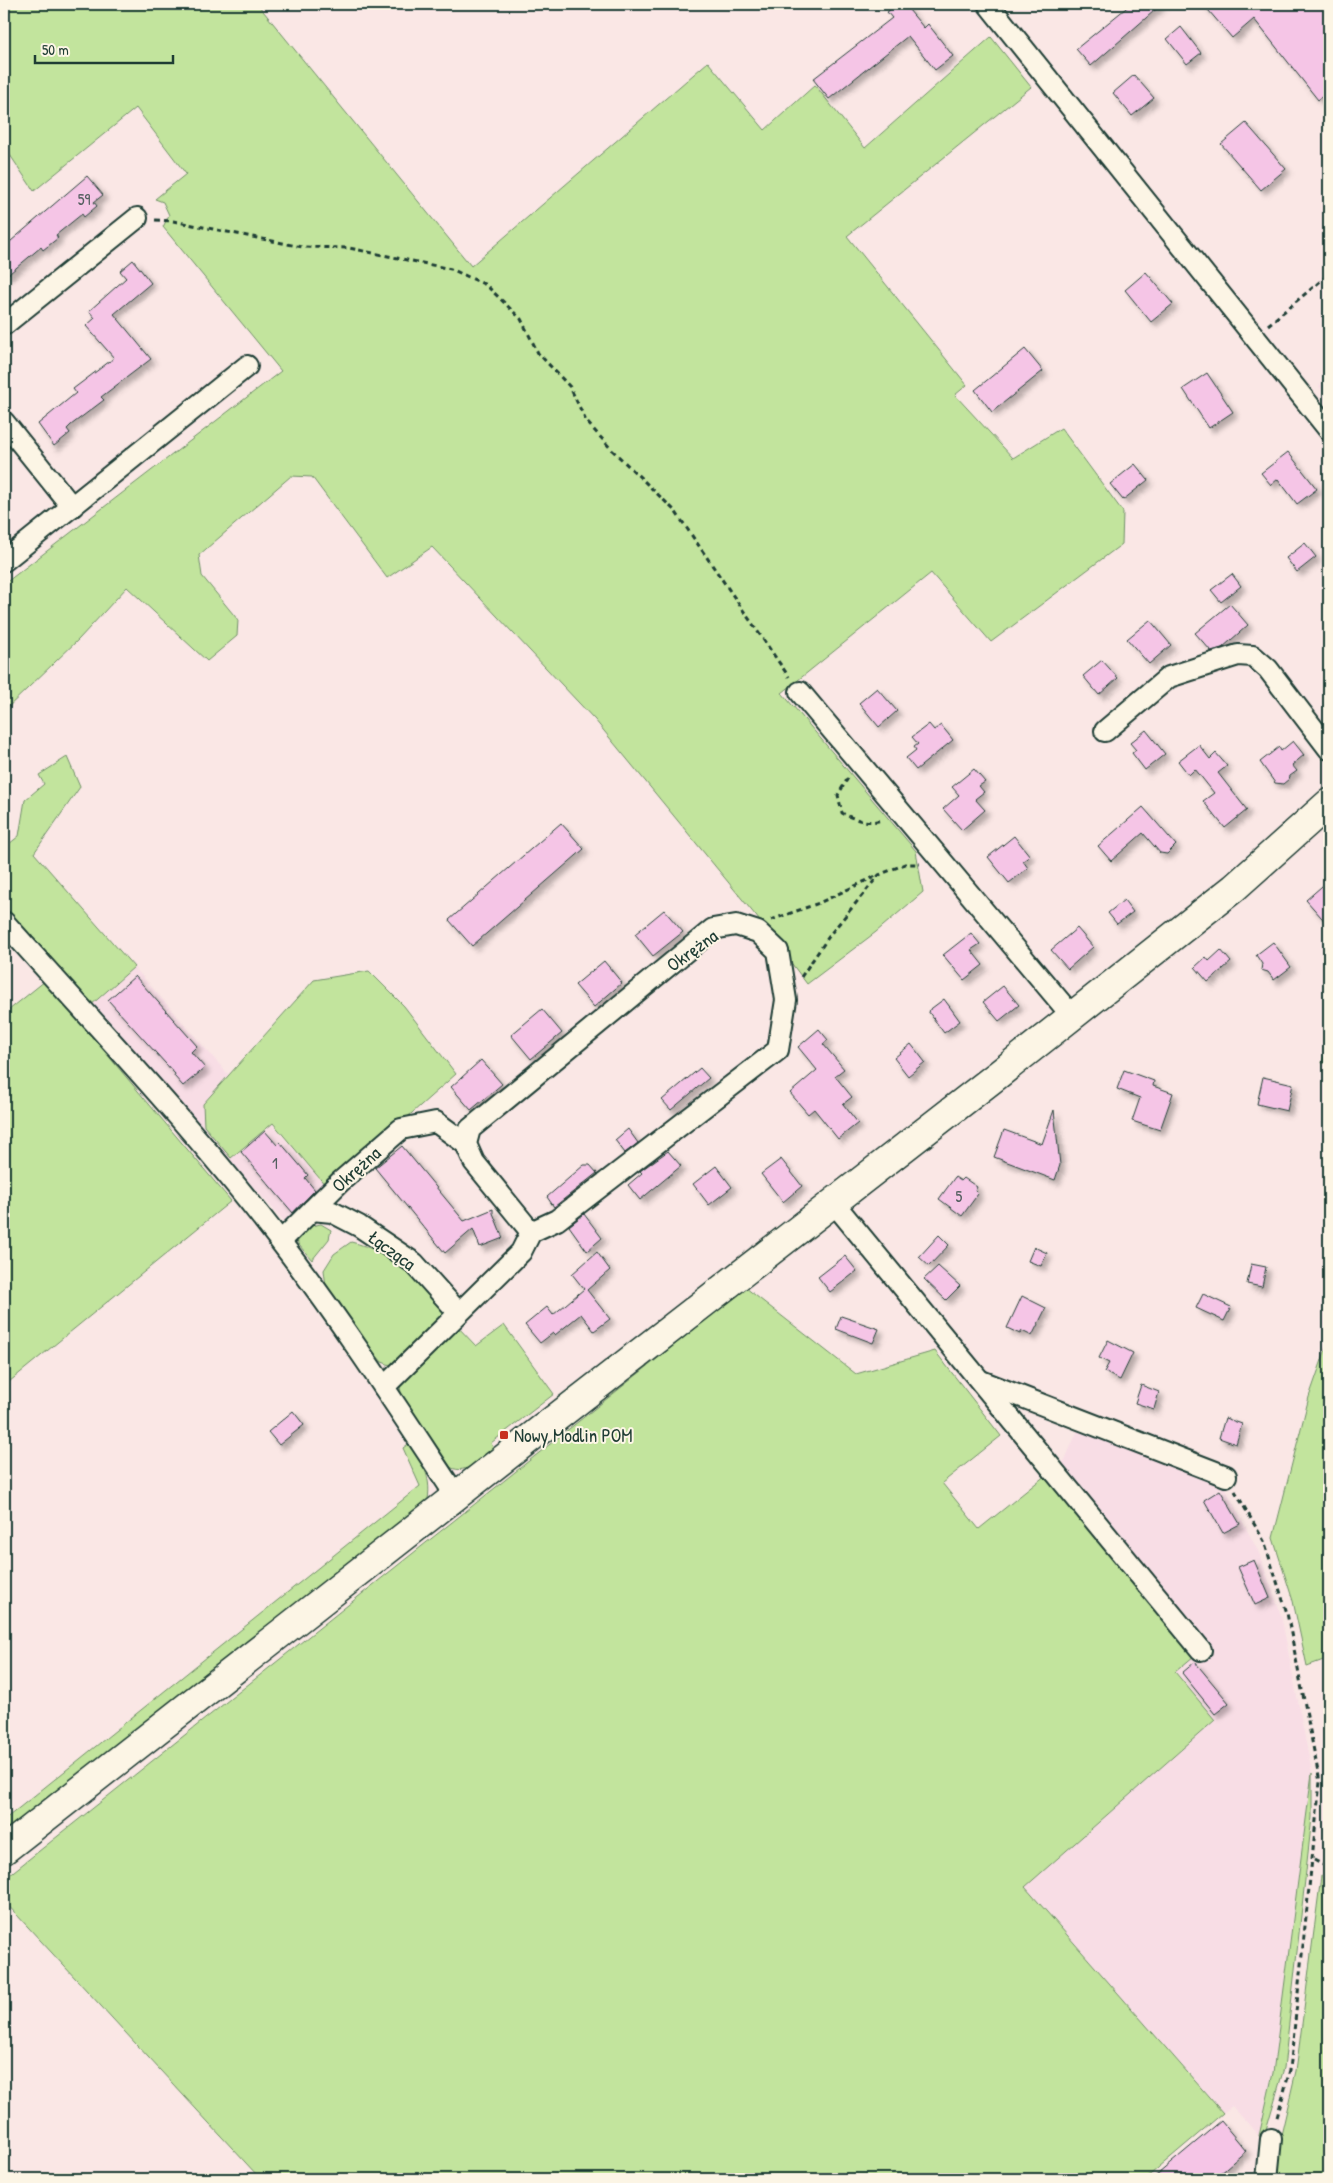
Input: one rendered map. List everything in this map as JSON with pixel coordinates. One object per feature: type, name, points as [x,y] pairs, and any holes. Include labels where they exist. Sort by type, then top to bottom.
[{"type":"street","points":[[988,4],[1329,430]]},
{"type":"street","points":[[4,325],[137,218]]},
{"type":"street","points":[[4,562],[247,366]]},
{"type":"street","points":[[4,422],[72,507]]},
{"type":"street","points":[[1106,731],[1169,678],[1238,655],[1253,656],[1268,669],[1329,749]]},
{"type":"street","points":[[800,692],[1072,1016]]},
{"type":"street","points":[[4,1850],[1234,888],[1329,803]]},
{"type":"street","points":[[4,922],[213,1156],[281,1241],[384,1386],[456,1496]]},
{"type":"street","name":"Okrężna","points":[[281,1241],[340,1182],[402,1129],[436,1122],[466,1144],[474,1162],[531,1232],[557,1220],[778,1050],[786,1000],[778,951],[758,932],[736,925],[713,929],[470,1129],[466,1144]]},
{"type":"street","points":[[833,1202],[1201,1650]]},
{"type":"street","name":"Łącząca","points":[[312,1210],[332,1212],[359,1226],[414,1264],[458,1312]]},
{"type":"street","points":[[384,1386],[521,1252],[531,1232]]},
{"type":"street","points":[[980,1381],[1226,1476]]},
{"type":"street","points":[[1267,2179],[1271,2139]]},
{"type":"path","points":[[137,218],[174,221],[302,247],[349,248],[451,269],[486,285],[521,319],[538,353],[570,388],[586,421],[612,450],[675,512],[800,692]]},
{"type":"path","points":[[1254,336],[1329,274]]},
{"type":"path","points":[[863,767],[847,778],[838,795],[842,813],[857,821],[874,823],[893,818],[901,813]]},
{"type":"path","points":[[748,929],[819,903],[906,864],[944,864]]},
{"type":"path","points":[[786,1000],[832,932],[879,875]]},
{"type":"path","points":[[1226,1476],[1264,1541],[1287,1613],[1320,1782],[1314,1860],[1290,2070],[1271,2139]]},
{"type":"path","points":[[1314,1860],[1329,1868]]},
{"type":"shaded area","points":[[1329,378],[1329,399],[1319,386]]},
{"type":"shaded area","points":[[134,967],[326,1186],[286,1223],[90,1006]]},
{"type":"shaded area","points":[[1079,1427],[1223,1484],[1259,1553],[1281,1615],[1312,1773],[1273,2073],[1259,2136],[1232,2106],[1223,2113],[1025,1887],[1215,1720],[1175,1672],[1057,1467],[1065,1460]]},
{"type":"green space","points":[[4,4],[262,4],[259,6],[471,266],[708,62],[765,130],[815,85],[865,148],[991,37],[1031,87],[847,236],[967,385],[955,395],[1013,458],[1061,428],[1123,512],[1122,544],[991,642],[931,573],[782,693],[916,851],[923,892],[876,932],[807,984],[756,916],[595,720],[432,547],[387,578],[312,477],[291,476],[199,555],[202,576],[238,620],[237,636],[207,661],[127,587],[79,639],[4,711],[4,584],[281,371],[163,227],[169,215],[163,202],[155,199],[186,174],[136,108],[34,191],[4,146]]},
{"type":"green space","points":[[67,757],[80,787],[34,853],[134,967],[90,1006],[4,905],[4,848],[19,836],[25,800],[44,784],[39,775]]},
{"type":"green space","points":[[369,971],[404,1006],[456,1074],[333,1183],[326,1186],[273,1123],[231,1158],[204,1126],[203,1104],[314,980]]},
{"type":"green space","points":[[45,981],[231,1201],[4,1386],[4,1014]]},
{"type":"green space","points":[[1329,1038],[1329,1063],[1322,1063]]},
{"type":"green space","points":[[321,1224],[331,1230],[329,1239],[312,1260],[298,1244],[297,1235],[311,1226]]},
{"type":"green space","points":[[351,1242],[379,1252],[402,1268],[444,1310],[444,1318],[393,1366],[382,1362],[327,1295],[324,1270],[334,1254]]},
{"type":"green space","points":[[746,1288],[856,1374],[935,1351],[1001,1436],[942,1483],[979,1529],[1046,1475],[1194,1656],[1175,1672],[1215,1720],[1025,1887],[1223,2113],[1145,2179],[257,2179],[257,2175],[4,1901],[4,1879]]},
{"type":"green space","points":[[456,1325],[476,1346],[504,1325],[554,1394],[491,1443],[493,1448],[476,1462],[460,1470],[446,1465],[402,1397],[400,1387],[403,1377]]},
{"type":"green space","points":[[1329,1340],[1329,1658],[1307,1666],[1293,1601],[1273,1538],[1309,1397]]},
{"type":"green space","points":[[411,1442],[428,1479],[429,1495],[427,1504],[4,1836],[4,1820],[420,1486],[403,1448]]},
{"type":"green space","points":[[1312,1773],[1312,1817],[1284,2068],[1263,2140],[1259,2136],[1273,2073]]},
{"type":"green space","points":[[1321,1876],[1329,1880],[1329,2179],[1275,2179],[1279,2144],[1296,2071]]},
{"type":"building","points":[[898,4],[904,4],[924,28],[928,24],[953,56],[935,70],[908,36],[829,99],[813,79],[892,18],[887,12]]},
{"type":"building","points":[[1131,4],[1162,4],[1091,66],[1076,49]]},
{"type":"building","points":[[1203,4],[1329,4],[1329,91],[1318,100],[1254,19],[1232,38]]},
{"type":"building","points":[[1181,27],[1201,53],[1187,64],[1167,39]]},
{"type":"building","points":[[1134,75],[1154,98],[1132,116],[1113,93]]},
{"type":"building","points":[[1246,123],[1286,169],[1261,190],[1221,144]]},
{"type":"building","points":[[87,176],[103,195],[94,202],[97,206],[84,217],[82,214],[56,235],[58,238],[43,250],[41,247],[4,278],[4,247]]},
{"type":"building","points":[[133,260],[151,283],[114,314],[151,359],[101,397],[104,400],[71,425],[67,429],[70,433],[54,446],[38,424],[76,393],[73,389],[114,358],[86,326],[95,318],[89,311],[126,278],[120,271]]},
{"type":"building","points":[[1146,272],[1173,304],[1151,322],[1125,290]]},
{"type":"building","points":[[1025,349],[1043,371],[992,412],[975,390]]},
{"type":"building","points":[[1207,373],[1233,412],[1209,428],[1183,389]]},
{"type":"building","points":[[1288,452],[1317,489],[1297,504],[1278,479],[1271,485],[1261,473]]},
{"type":"building","points":[[1135,464],[1148,480],[1123,500],[1110,484]]},
{"type":"building","points":[[1305,543],[1316,557],[1297,572],[1286,558]]},
{"type":"building","points":[[1232,574],[1241,586],[1221,602],[1211,590]]},
{"type":"building","points":[[1230,604],[1248,625],[1222,648],[1211,651],[1195,633]]},
{"type":"building","points":[[1150,620],[1171,645],[1149,664],[1127,639]]},
{"type":"building","points":[[1102,660],[1118,678],[1099,695],[1083,676]]},
{"type":"building","points":[[877,688],[897,711],[879,727],[859,703]]},
{"type":"building","points":[[929,724],[934,730],[941,725],[953,740],[916,770],[906,758],[916,750],[914,747],[918,744],[912,737]]},
{"type":"building","points":[[1146,730],[1165,754],[1145,770],[1132,753],[1136,750],[1130,743]]},
{"type":"building","points":[[1293,741],[1304,755],[1292,765],[1297,771],[1289,779],[1283,784],[1275,783],[1260,762],[1279,747],[1281,751]]},
{"type":"building","points":[[1199,745],[1210,759],[1216,753],[1227,766],[1218,773],[1247,810],[1225,828],[1203,801],[1214,793],[1195,769],[1189,775],[1178,761]]},
{"type":"building","points":[[974,769],[985,782],[979,786],[984,792],[975,799],[985,810],[962,830],[943,809],[959,795],[952,787]]},
{"type":"building","points":[[1143,807],[1176,845],[1167,854],[1160,853],[1143,833],[1111,861],[1098,846]]},
{"type":"building","points":[[561,823],[584,849],[472,946],[449,920]]},
{"type":"building","points":[[1014,836],[1030,856],[1023,861],[1028,868],[1009,883],[988,857]]},
{"type":"building","points":[[1329,880],[1329,926],[1306,900]]},
{"type":"building","points":[[1124,900],[1133,912],[1117,924],[1108,913]]},
{"type":"building","points":[[664,910],[683,932],[653,956],[635,934]]},
{"type":"building","points":[[1077,928],[1093,947],[1068,969],[1051,950]]},
{"type":"building","points":[[971,933],[980,944],[971,950],[983,965],[964,980],[943,955]]},
{"type":"building","points":[[1273,942],[1291,967],[1274,980],[1268,972],[1261,970],[1262,964],[1256,955]]},
{"type":"building","points":[[1221,950],[1231,962],[1208,982],[1195,967],[1206,957],[1209,961]]},
{"type":"building","points":[[604,961],[622,983],[594,1007],[575,985]]},
{"type":"building","points":[[135,976],[197,1046],[191,1052],[205,1068],[183,1086],[174,1076],[175,1074],[108,1000]]},
{"type":"building","points":[[1003,986],[1019,1005],[999,1021],[983,1002]]},
{"type":"building","points":[[944,999],[960,1021],[944,1033],[928,1011]]},
{"type":"building","points":[[542,1009],[562,1033],[531,1059],[511,1035]]},
{"type":"building","points":[[819,1029],[828,1040],[823,1044],[844,1069],[835,1076],[852,1097],[843,1104],[858,1123],[838,1139],[814,1109],[808,1114],[790,1093],[817,1070],[798,1047]]},
{"type":"building","points":[[911,1044],[925,1062],[908,1076],[894,1058]]},
{"type":"building","points":[[481,1060],[502,1084],[471,1110],[451,1087]]},
{"type":"building","points":[[700,1068],[709,1078],[671,1110],[662,1100]]},
{"type":"building","points":[[1124,1070],[1154,1081],[1153,1086],[1173,1093],[1160,1130],[1132,1121],[1140,1098],[1117,1089]]},
{"type":"building","points":[[1263,1077],[1293,1084],[1287,1111],[1257,1104]]},
{"type":"building","points":[[1054,1110],[1060,1165],[1055,1180],[994,1157],[1004,1130],[1042,1144]]},
{"type":"building","points":[[628,1129],[638,1143],[625,1153],[615,1140]]},
{"type":"building","points":[[265,1131],[277,1145],[280,1142],[308,1175],[305,1178],[315,1190],[293,1213],[241,1152]]},
{"type":"building","points":[[402,1146],[464,1221],[493,1209],[503,1238],[480,1247],[473,1229],[445,1253],[375,1168]]},
{"type":"building","points":[[668,1151],[681,1166],[640,1200],[628,1185],[642,1173],[640,1171]]},
{"type":"building","points":[[781,1159],[802,1186],[783,1202],[761,1174]]},
{"type":"building","points":[[584,1165],[590,1165],[597,1173],[554,1207],[547,1197]]},
{"type":"building","points":[[716,1166],[732,1187],[709,1205],[693,1184]]},
{"type":"building","points":[[955,1177],[961,1181],[964,1178],[977,1187],[975,1191],[978,1194],[962,1216],[939,1199]]},
{"type":"building","points":[[584,1214],[602,1238],[587,1251],[569,1226]]},
{"type":"building","points":[[939,1235],[949,1245],[929,1266],[919,1257]]},
{"type":"building","points":[[1034,1247],[1047,1253],[1041,1266],[1028,1261]]},
{"type":"building","points":[[597,1252],[610,1270],[587,1290],[610,1319],[594,1331],[581,1314],[555,1335],[553,1333],[540,1343],[525,1325],[547,1307],[553,1315],[584,1289],[572,1274]]},
{"type":"building","points":[[845,1256],[857,1271],[830,1292],[818,1277]]},
{"type":"building","points":[[1251,1264],[1266,1267],[1262,1287],[1247,1284]]},
{"type":"building","points":[[938,1266],[960,1286],[946,1300],[924,1279]]},
{"type":"building","points":[[1203,1294],[1231,1307],[1224,1321],[1196,1308]]},
{"type":"building","points":[[1022,1296],[1046,1308],[1032,1336],[1022,1331],[1020,1334],[1007,1328]]},
{"type":"building","points":[[841,1316],[879,1329],[873,1343],[836,1329]]},
{"type":"building","points":[[1108,1340],[1133,1353],[1120,1380],[1104,1372],[1109,1363],[1099,1358]]},
{"type":"building","points":[[1141,1385],[1159,1392],[1154,1409],[1135,1403]]},
{"type":"building","points":[[293,1411],[304,1425],[279,1445],[268,1432]]},
{"type":"building","points":[[1225,1418],[1242,1424],[1236,1444],[1219,1438]]},
{"type":"building","points":[[1220,1490],[1240,1524],[1223,1533],[1204,1500]]},
{"type":"building","points":[[1254,1560],[1270,1598],[1255,1605],[1238,1567]]},
{"type":"building","points":[[1195,1662],[1229,1703],[1215,1714],[1182,1673]]},
{"type":"building","points":[[1221,2121],[1246,2151],[1213,2179],[1152,2179]]},
{"type":"place","name":"Nowy Modlin POM","points":[[504,1435]]}]
